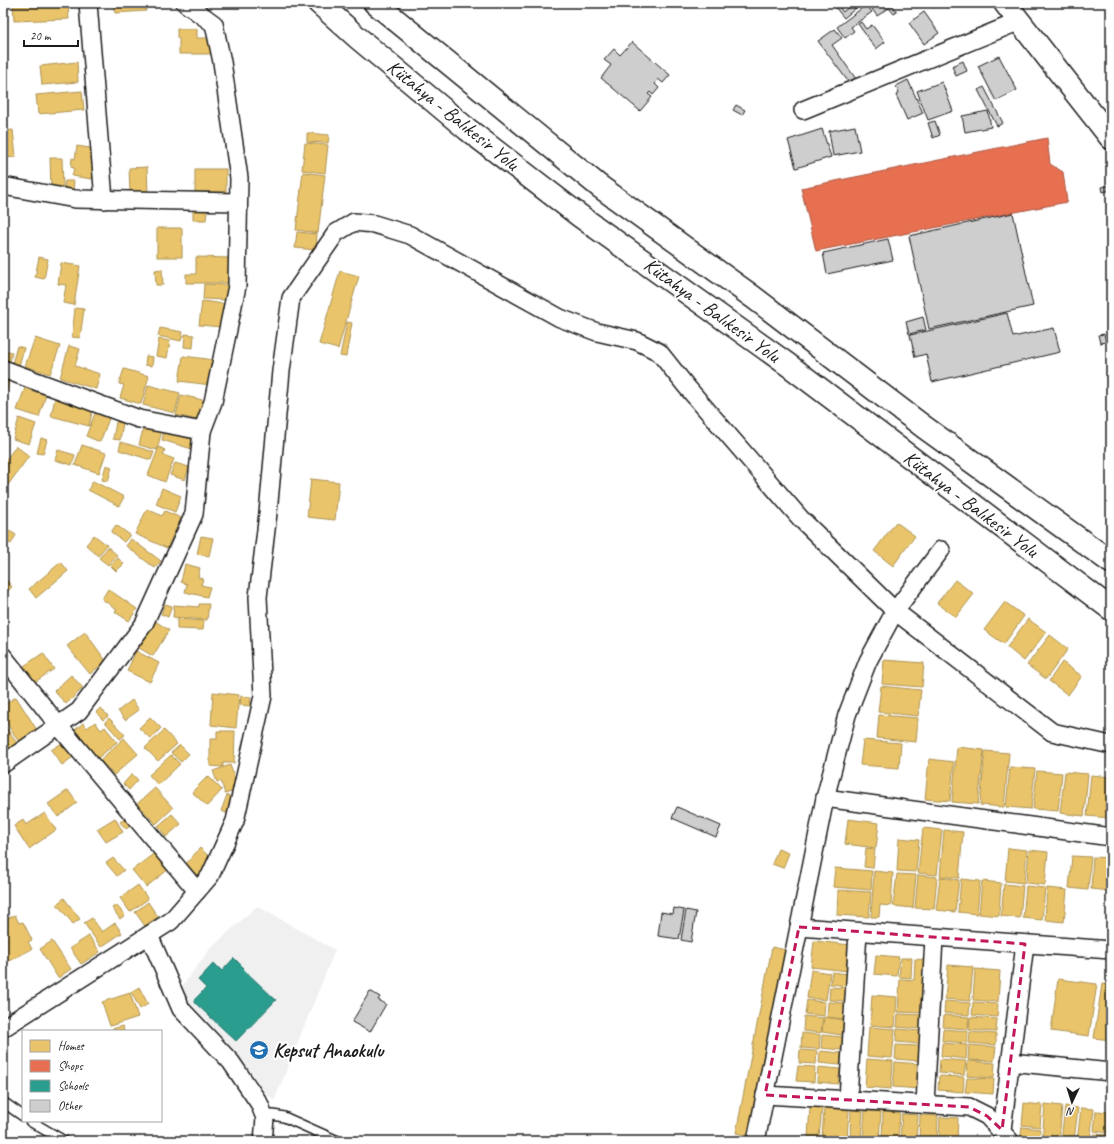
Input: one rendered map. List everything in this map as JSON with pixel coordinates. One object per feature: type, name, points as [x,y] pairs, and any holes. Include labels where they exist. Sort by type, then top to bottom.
[{"type":"main road","name":"Kütahya - Balıkesir Yolu","points":[[319,3],[358,38],[468,129],[580,216],[787,364],[1111,609]]},
{"type":"main road","name":"Kütahya - Balıkesir Yolu","points":[[375,3],[599,186],[753,297],[924,427],[1111,562]]},
{"type":"main road","points":[[1005,3],[1111,138]]},
{"type":"street","points":[[88,3],[104,200]]},
{"type":"street","points":[[3,764],[79,711],[144,624],[194,514],[202,430],[213,402],[237,286],[238,171],[222,62],[214,24],[185,3]]},
{"type":"street","points":[[803,110],[1020,21]]},
{"type":"street","points":[[3,186],[75,200],[238,202]]},
{"type":"street","points":[[4,1025],[171,921],[210,876],[235,821],[263,696],[258,597],[268,513],[280,371],[291,298],[336,233],[354,222],[374,224],[410,235],[560,318],[597,332],[637,341],[659,352],[686,386],[801,519],[896,611],[1052,732],[1111,744]]},
{"type":"street","points":[[3,369],[139,419],[202,430]]},
{"type":"street","points":[[756,1141],[825,798],[847,715],[868,661],[896,611],[941,550]]},
{"type":"street","points":[[3,656],[58,725],[197,890]]},
{"type":"street","points":[[825,798],[1111,837]]},
{"type":"street","points":[[799,928],[1111,950]]},
{"type":"street","points":[[848,1099],[858,932]]},
{"type":"street","points":[[149,935],[182,1009],[231,1062],[260,1103],[265,1118],[263,1141]]},
{"type":"street","points":[[925,1104],[934,938]]},
{"type":"street","points":[[1006,1136],[1010,1062],[1025,944]]},
{"type":"street","points":[[1010,1062],[1111,1072]]},
{"type":"street","points":[[765,1095],[969,1107],[987,1116],[1006,1136]]},
{"type":"lane","points":[[3,1102],[22,1115]]},
{"type":"lane","points":[[265,1118],[273,1115],[284,1117],[338,1141]]},
{"type":"lane","points":[[32,1122],[64,1141]]},
{"type":"highlighted area","points":[[799,927],[1025,944],[1002,1130],[987,1116],[969,1107],[765,1095]]},
{"type":"shaded area","name":"Kepsut Anaokulu","points":[[257,906],[335,950],[274,1101],[173,998],[210,949]]},
{"type":"building: Homes","points":[[13,3],[68,3],[69,19],[14,21]]},
{"type":"building: Homes","points":[[113,3],[146,3],[146,11],[115,13]]},
{"type":"building: Homes","points":[[177,29],[197,29],[197,38],[213,38],[213,54],[179,54],[179,38],[177,38]]},
{"type":"building: Homes","points":[[77,62],[78,82],[42,85],[40,66]]},
{"type":"building: Homes","points":[[82,91],[84,110],[38,114],[36,95]]},
{"type":"building: Homes","points":[[13,130],[16,157],[3,158],[3,131]]},
{"type":"building: Homes","points":[[307,133],[329,135],[328,143],[307,142]]},
{"type":"building: Homes","points":[[305,143],[328,145],[325,173],[302,170]]},
{"type":"building: Homes","points":[[77,146],[96,149],[92,179],[72,176],[74,168],[71,167],[72,158],[75,159]]},
{"type":"building: Homes","points":[[50,158],[62,158],[63,187],[51,188]]},
{"type":"building: Homes","points":[[147,167],[148,193],[130,193],[129,168]]},
{"type":"building: Homes","points":[[195,169],[226,169],[226,192],[195,192]]},
{"type":"building: Homes","points":[[303,172],[325,175],[318,233],[296,230]]},
{"type":"building: Homes","points":[[65,181],[74,181],[73,190],[64,189]]},
{"type":"building: Homes","points":[[193,210],[207,211],[206,220],[193,220]]},
{"type":"building: Homes","points":[[157,228],[182,228],[182,257],[157,257]]},
{"type":"building: Homes","points":[[297,232],[317,234],[316,250],[295,248]]},
{"type":"building: Homes","points":[[39,257],[48,259],[44,279],[35,277]]},
{"type":"building: Homes","points":[[196,257],[230,258],[230,283],[186,283],[186,274],[196,274]]},
{"type":"building: Homes","points":[[61,263],[80,266],[74,305],[63,303],[66,285],[58,284]]},
{"type":"building: Homes","points":[[162,269],[163,285],[156,285],[155,270]]},
{"type":"building: Homes","points":[[340,271],[359,276],[338,349],[319,344]]},
{"type":"building: Homes","points":[[204,284],[228,285],[228,300],[203,299]]},
{"type":"building: Homes","points":[[202,301],[225,304],[222,327],[199,325]]},
{"type":"building: Homes","points":[[75,308],[84,309],[80,338],[72,337]]},
{"type":"building: Homes","points":[[347,322],[352,323],[346,357],[340,356]]},
{"type":"building: Homes","points":[[160,328],[183,332],[181,341],[158,336]]},
{"type":"building: Homes","points":[[185,334],[194,335],[193,348],[184,347]]},
{"type":"building: Homes","points":[[35,338],[60,346],[50,374],[25,366]]},
{"type":"building: Homes","points":[[159,339],[170,341],[167,358],[156,356]]},
{"type":"building: Homes","points":[[17,346],[24,348],[19,366],[12,364]]},
{"type":"building: Homes","points":[[69,346],[80,349],[75,366],[100,374],[96,389],[60,378]]},
{"type":"building: Homes","points":[[3,350],[12,352],[10,362],[3,361]]},
{"type":"building: Homes","points":[[146,356],[153,357],[152,366],[145,365]]},
{"type":"building: Homes","points":[[183,356],[215,360],[211,385],[179,381]]},
{"type":"building: Homes","points":[[124,369],[149,376],[141,404],[120,398],[124,385],[119,384]]},
{"type":"building: Homes","points":[[3,379],[9,380],[6,396],[3,395]]},
{"type":"building: Homes","points":[[148,385],[180,393],[175,413],[143,405]]},
{"type":"building: Homes","points":[[25,388],[46,395],[39,417],[17,410]]},
{"type":"building: Homes","points":[[181,395],[207,401],[202,421],[176,415]]},
{"type":"building: Homes","points":[[55,398],[93,408],[89,426],[51,416]]},
{"type":"building: Homes","points":[[96,411],[110,416],[100,442],[86,436]]},
{"type":"building: Homes","points":[[19,418],[36,424],[29,444],[13,439]]},
{"type":"building: Homes","points":[[116,422],[123,423],[120,440],[113,439]]},
{"type":"building: Homes","points":[[144,426],[162,430],[157,450],[139,445]]},
{"type":"building: Homes","points":[[164,431],[195,440],[192,449],[162,440]]},
{"type":"building: Homes","points":[[41,438],[47,440],[43,454],[37,453]]},
{"type":"building: Homes","points":[[121,442],[154,452],[151,460],[119,450]]},
{"type":"building: Homes","points":[[82,445],[106,453],[99,473],[75,465]]},
{"type":"building: Homes","points":[[16,446],[29,456],[3,492],[3,464]]},
{"type":"building: Homes","points":[[159,447],[165,450],[163,455],[174,459],[165,482],[148,475]]},
{"type":"building: Homes","points":[[58,450],[75,455],[72,465],[55,460]]},
{"type":"building: Homes","points":[[175,463],[189,467],[185,480],[170,475]]},
{"type":"building: Homes","points":[[106,465],[112,467],[108,481],[102,480]]},
{"type":"building: Homes","points":[[311,479],[339,482],[335,520],[307,517]]},
{"type":"building: Homes","points":[[93,481],[124,497],[119,506],[88,490]]},
{"type":"building: Homes","points":[[162,488],[181,496],[175,512],[156,504]]},
{"type":"building: Homes","points":[[147,509],[162,516],[165,511],[181,518],[167,548],[135,534]]},
{"type":"building: Homes","points":[[896,522],[915,536],[893,566],[874,551]]},
{"type":"building: Homes","points":[[116,525],[130,535],[124,542],[111,532]]},
{"type":"building: Homes","points":[[3,527],[16,535],[11,544],[3,539]]},
{"type":"building: Homes","points":[[94,535],[107,545],[98,556],[86,545]]},
{"type":"building: Homes","points":[[201,536],[213,538],[209,556],[197,554]]},
{"type":"building: Homes","points":[[131,539],[161,561],[155,568],[126,546]]},
{"type":"building: Homes","points":[[108,547],[117,555],[108,565],[99,558]]},
{"type":"building: Homes","points":[[118,558],[124,564],[116,571],[110,565]]},
{"type":"building: Homes","points":[[61,562],[68,571],[36,598],[29,589]]},
{"type":"building: Homes","points":[[185,564],[200,568],[198,577],[203,579],[201,585],[210,587],[207,597],[185,592],[187,584],[181,582]]},
{"type":"building: Homes","points":[[3,576],[12,587],[3,595]]},
{"type":"building: Homes","points":[[955,580],[974,594],[956,617],[937,603]]},
{"type":"building: Homes","points":[[108,589],[137,609],[129,621],[115,612],[117,610],[102,599]]},
{"type":"building: Homes","points":[[1005,602],[1024,616],[1004,644],[984,630]]},
{"type":"building: Homes","points":[[165,604],[172,606],[168,617],[161,614]]},
{"type":"building: Homes","points":[[199,604],[209,604],[207,620],[173,617],[174,605],[199,607]]},
{"type":"building: Homes","points":[[177,619],[204,621],[203,630],[177,629]]},
{"type":"building: Homes","points":[[1028,619],[1046,632],[1024,661],[1007,647]]},
{"type":"building: Homes","points":[[155,621],[169,630],[153,656],[139,648]]},
{"type":"building: Homes","points":[[85,632],[106,661],[90,674],[67,646]]},
{"type":"building: Homes","points":[[1050,635],[1068,649],[1046,679],[1027,665]]},
{"type":"building: Homes","points":[[136,651],[159,663],[150,682],[127,671]]},
{"type":"building: Homes","points":[[43,653],[54,669],[32,684],[21,668]]},
{"type":"building: Homes","points":[[884,660],[924,663],[922,687],[882,684]]},
{"type":"building: Homes","points":[[1062,662],[1082,676],[1068,695],[1049,681]]},
{"type":"building: Homes","points":[[71,675],[83,688],[66,704],[54,691]]},
{"type":"building: Homes","points":[[881,686],[921,690],[918,716],[878,712]]},
{"type":"building: Homes","points":[[213,692],[239,695],[236,728],[211,725]]},
{"type":"building: Homes","points":[[241,696],[251,697],[250,706],[240,705]]},
{"type":"building: Homes","points":[[16,697],[37,730],[19,742],[3,718],[3,705]]},
{"type":"building: Homes","points":[[132,700],[139,710],[125,720],[118,711]]},
{"type":"building: Homes","points":[[101,708],[108,716],[103,720],[96,712]]},
{"type":"building: Homes","points":[[879,715],[918,718],[916,742],[877,738]]},
{"type":"building: Homes","points":[[150,717],[161,728],[151,739],[139,728]]},
{"type":"building: Homes","points":[[109,718],[125,735],[120,739],[105,722]]},
{"type":"building: Homes","points":[[3,722],[18,745],[3,754]]},
{"type":"building: Homes","points":[[95,722],[101,730],[105,727],[117,742],[98,758],[75,730],[83,723],[87,728]]},
{"type":"building: Homes","points":[[164,730],[177,744],[158,761],[145,748]]},
{"type":"building: Homes","points":[[217,731],[235,731],[234,763],[223,763],[223,767],[210,766],[210,739],[217,739]]},
{"type":"building: Homes","points":[[124,738],[138,754],[114,775],[100,760]]},
{"type":"building: Homes","points":[[863,740],[901,743],[899,768],[860,765]]},
{"type":"building: Homes","points":[[62,743],[73,757],[62,765],[51,750]]},
{"type":"building: Homes","points":[[180,745],[189,754],[181,762],[171,753]]},
{"type":"building: Homes","points":[[957,747],[984,750],[978,804],[952,802]]},
{"type":"building: Homes","points":[[985,751],[1009,753],[1004,807],[980,805]]},
{"type":"building: Homes","points":[[171,755],[180,764],[158,785],[149,775]]},
{"type":"building: Homes","points":[[929,759],[954,762],[950,801],[925,799]]},
{"type":"building: Homes","points":[[230,765],[240,793],[232,795],[231,792],[225,794],[221,781],[217,782],[213,771]]},
{"type":"building: Homes","points":[[1010,767],[1035,769],[1031,809],[1006,807]]},
{"type":"building: Homes","points":[[1037,771],[1062,773],[1058,811],[1033,809]]},
{"type":"building: Homes","points":[[1065,772],[1088,774],[1084,816],[1060,813]]},
{"type":"building: Homes","points":[[132,774],[138,780],[129,790],[123,784]]},
{"type":"building: Homes","points":[[1091,775],[1111,777],[1110,818],[1087,816]]},
{"type":"building: Homes","points":[[208,776],[222,790],[207,806],[192,792]]},
{"type":"building: Homes","points":[[155,788],[173,808],[156,824],[137,804]]},
{"type":"building: Homes","points":[[68,790],[77,803],[58,817],[48,804]]},
{"type":"building: Homes","points":[[227,795],[238,799],[232,815],[221,811]]},
{"type":"building: Homes","points":[[45,813],[56,830],[29,849],[14,826],[23,820],[26,825]]},
{"type":"building: Homes","points":[[172,814],[181,824],[166,837],[158,826]]},
{"type":"building: Homes","points":[[115,818],[123,832],[106,842],[97,829]]},
{"type":"building: Homes","points":[[126,818],[132,825],[126,829],[120,822]]},
{"type":"building: Homes","points":[[848,819],[879,823],[876,848],[845,844]]},
{"type":"building: Homes","points":[[923,828],[942,830],[937,875],[918,873]]},
{"type":"building: Homes","points":[[944,830],[963,832],[959,878],[940,876]]},
{"type":"building: Homes","points":[[899,838],[919,840],[916,872],[897,871]]},
{"type":"building: Homes","points":[[200,848],[214,861],[199,877],[185,865]]},
{"type":"building: Homes","points":[[866,848],[875,849],[873,868],[864,867]]},
{"type":"building: Homes","points":[[1008,848],[1027,850],[1024,883],[1005,881]]},
{"type":"building: Homes","points":[[778,849],[789,853],[783,868],[772,864]]},
{"type":"building: Homes","points":[[1029,850],[1048,852],[1045,885],[1026,883]]},
{"type":"building: Homes","points":[[156,852],[169,869],[146,887],[132,870]]},
{"type":"building: Homes","points":[[1072,856],[1091,857],[1088,890],[1069,888]]},
{"type":"building: Homes","points":[[1093,857],[1111,858],[1111,891],[1091,889]]},
{"type":"building: Homes","points":[[113,858],[124,870],[117,876],[106,863]]},
{"type":"building: Homes","points":[[835,868],[872,871],[871,890],[833,887]]},
{"type":"building: Homes","points":[[874,871],[893,873],[891,906],[880,905],[879,917],[871,917]]},
{"type":"building: Homes","points":[[897,874],[916,875],[913,908],[893,906]]},
{"type":"building: Homes","points":[[918,875],[937,877],[934,909],[915,908]]},
{"type":"building: Homes","points":[[940,877],[959,880],[955,912],[936,910]]},
{"type":"building: Homes","points":[[961,879],[980,881],[977,914],[958,912]]},
{"type":"building: Homes","points":[[982,881],[1001,883],[999,916],[979,914]]},
{"type":"building: Homes","points":[[1004,884],[1023,886],[1020,918],[1001,916]]},
{"type":"building: Homes","points":[[138,885],[148,899],[130,912],[120,898]]},
{"type":"building: Homes","points":[[1026,886],[1045,888],[1042,920],[1023,918]]},
{"type":"building: Homes","points":[[1047,888],[1067,890],[1064,922],[1045,920]]},
{"type":"building: Homes","points":[[838,890],[871,892],[869,917],[837,915]]},
{"type":"building: Homes","points":[[64,898],[80,919],[73,924],[57,904]]},
{"type":"building: Homes","points":[[148,902],[158,917],[145,926],[135,912]]},
{"type":"building: Homes","points":[[116,905],[125,915],[120,919],[112,908]]},
{"type":"building: Homes","points":[[15,915],[19,923],[23,922],[32,940],[28,942],[32,949],[3,964],[3,942],[6,940],[3,935],[3,921]]},
{"type":"building: Homes","points":[[92,918],[102,932],[115,923],[122,933],[101,947],[84,923]]},
{"type":"building: Homes","points":[[89,936],[100,952],[81,964],[70,948]]},
{"type":"building: Homes","points":[[52,941],[71,969],[58,978],[40,949]]},
{"type":"building: Homes","points":[[814,941],[851,945],[848,971],[811,967]]},
{"type":"building: Homes","points":[[772,947],[786,950],[749,1136],[736,1133]]},
{"type":"building: Homes","points":[[876,955],[899,957],[897,976],[874,974]]},
{"type":"building: Homes","points":[[901,958],[912,958],[911,978],[899,977]]},
{"type":"building: Homes","points":[[915,959],[926,960],[923,1013],[898,1012],[900,979],[914,980]]},
{"type":"building: Homes","points":[[948,965],[973,967],[970,1001],[945,999]]},
{"type":"building: Homes","points":[[975,969],[1000,971],[998,1002],[973,1000]]},
{"type":"building: Homes","points":[[811,970],[830,973],[826,1000],[807,998]]},
{"type":"building: Homes","points":[[832,972],[848,974],[847,986],[830,984]]},
{"type":"building: Homes","points":[[1058,979],[1097,984],[1089,1036],[1051,1031]]},
{"type":"building: Homes","points":[[1102,984],[1111,985],[1111,1040],[1094,1038]]},
{"type":"building: Homes","points":[[139,987],[148,1004],[140,1009],[131,992]]},
{"type":"building: Homes","points":[[830,987],[847,988],[846,1001],[829,1000]]},
{"type":"building: Homes","points":[[130,993],[138,1017],[110,1026],[102,1002]]},
{"type":"building: Homes","points":[[872,995],[897,997],[895,1027],[870,1025]]},
{"type":"building: Homes","points":[[807,1000],[825,1002],[824,1016],[805,1014]]},
{"type":"building: Homes","points":[[945,1001],[970,1003],[969,1015],[944,1013]]},
{"type":"building: Homes","points":[[828,1002],[846,1003],[844,1019],[827,1017]]},
{"type":"building: Homes","points":[[973,1002],[998,1004],[997,1017],[972,1015]]},
{"type":"building: Homes","points":[[898,1014],[923,1015],[922,1029],[897,1027]]},
{"type":"building: Homes","points":[[944,1015],[969,1017],[968,1029],[943,1027]]},
{"type":"building: Homes","points":[[804,1016],[823,1018],[821,1033],[803,1031]]},
{"type":"building: Homes","points":[[824,1017],[844,1020],[842,1035],[822,1032]]},
{"type":"building: Homes","points":[[970,1017],[997,1019],[996,1032],[969,1030]]},
{"type":"building: Homes","points":[[123,1026],[124,1030],[112,1030]]},
{"type":"building: Homes","points":[[869,1027],[895,1029],[892,1058],[867,1056]]},
{"type":"building: Homes","points":[[897,1029],[922,1031],[921,1044],[896,1042]]},
{"type":"building: Homes","points":[[943,1029],[968,1031],[967,1043],[942,1041]]},
{"type":"building: Homes","points":[[970,1032],[996,1034],[996,1045],[969,1043]]},
{"type":"building: Homes","points":[[802,1033],[820,1035],[819,1049],[801,1048]]},
{"type":"building: Homes","points":[[822,1035],[843,1037],[841,1050],[821,1048]]},
{"type":"building: Homes","points":[[942,1043],[967,1045],[966,1059],[941,1056]]},
{"type":"building: Homes","points":[[896,1045],[921,1046],[920,1061],[895,1059]]},
{"type":"building: Homes","points":[[969,1045],[996,1047],[994,1061],[968,1060]]},
{"type":"building: Homes","points":[[800,1050],[817,1051],[816,1064],[799,1063]]},
{"type":"building: Homes","points":[[820,1051],[841,1053],[840,1065],[819,1063]]},
{"type":"building: Homes","points":[[867,1059],[893,1061],[891,1089],[865,1087]]},
{"type":"building: Homes","points":[[940,1059],[966,1061],[964,1075],[939,1073]]},
{"type":"building: Homes","points":[[968,1061],[995,1063],[994,1078],[967,1076]]},
{"type":"building: Homes","points":[[895,1062],[920,1064],[919,1089],[893,1087]]},
{"type":"building: Homes","points":[[798,1066],[815,1067],[814,1082],[796,1081]]},
{"type":"building: Homes","points":[[818,1067],[840,1069],[838,1084],[817,1082]]},
{"type":"building: Homes","points":[[939,1076],[964,1077],[963,1092],[938,1090]]},
{"type":"building: Homes","points":[[967,1078],[994,1079],[993,1094],[965,1092]]},
{"type":"building: Homes","points":[[1024,1103],[1042,1105],[1040,1127],[1022,1125]]},
{"type":"building: Homes","points":[[1045,1104],[1062,1106],[1059,1141],[1042,1141]]},
{"type":"building: Homes","points":[[1065,1106],[1078,1108],[1074,1141],[1061,1141]]},
{"type":"building: Homes","points":[[810,1107],[822,1108],[819,1137],[808,1137]]},
{"type":"building: Homes","points":[[824,1108],[849,1110],[847,1139],[822,1137]]},
{"type":"building: Homes","points":[[1081,1108],[1094,1109],[1090,1141],[1077,1141]]},
{"type":"building: Homes","points":[[851,1110],[863,1111],[861,1139],[850,1139]]},
{"type":"building: Homes","points":[[865,1111],[881,1112],[879,1140],[863,1139]]},
{"type":"building: Homes","points":[[1096,1111],[1111,1112],[1109,1133],[1094,1131]]},
{"type":"building: Homes","points":[[883,1112],[900,1113],[898,1141],[882,1140]]},
{"type":"building: Homes","points":[[902,1114],[918,1115],[916,1141],[900,1141]]},
{"type":"building: Homes","points":[[920,1115],[938,1116],[937,1141],[919,1141]]},
{"type":"building: Homes","points":[[940,1117],[958,1118],[957,1141],[939,1141]]},
{"type":"building: Homes","points":[[1022,1127],[1040,1129],[1039,1141],[1020,1141]]},
{"type":"building: Homes","points":[[1094,1134],[1109,1135],[1108,1141],[1093,1141]]},
{"type":"building: Shops","points":[[1047,138],[1050,164],[1063,172],[1067,202],[816,251],[801,188]]},
{"type":"building: Schools","points":[[234,958],[244,968],[243,969],[276,1000],[236,1041],[193,1001],[206,988],[198,980],[214,963],[222,971]]},
{"type":"building: Other","points":[[868,3],[891,3],[897,12],[894,14],[889,8],[877,16]]},
{"type":"building: Other","points":[[837,4],[843,12],[852,4],[856,8],[844,18],[834,6]]},
{"type":"building: Other","points":[[866,5],[872,12],[851,27],[854,31],[845,38],[837,27]]},
{"type":"building: Other","points":[[924,12],[939,33],[924,44],[909,23]]},
{"type":"building: Other","points":[[861,22],[866,29],[872,25],[885,42],[876,49],[858,24]]},
{"type":"building: Other","points":[[835,29],[842,38],[832,45],[856,79],[850,84],[818,41]]},
{"type":"building: Other","points":[[632,42],[670,75],[663,83],[658,79],[655,84],[659,88],[653,95],[650,92],[648,94],[652,97],[640,111],[601,78],[611,65],[604,60],[614,49],[620,55]]},
{"type":"building: Other","points":[[999,56],[1017,90],[996,101],[978,66]]},
{"type":"building: Other","points":[[963,61],[967,71],[956,76],[952,66]]},
{"type":"building: Other","points":[[908,80],[923,113],[907,120],[896,95],[899,93],[896,86]]},
{"type":"building: Other","points":[[942,82],[953,111],[928,120],[917,91]]},
{"type":"building: Other","points":[[984,87],[1003,123],[997,126],[978,90]]},
{"type":"building: Other","points":[[736,105],[745,110],[742,115],[733,110]]},
{"type":"building: Other","points":[[988,111],[991,127],[965,132],[962,116]]},
{"type":"building: Other","points":[[935,121],[940,135],[933,138],[928,123]]},
{"type":"building: Other","points":[[855,126],[860,151],[833,156],[829,131]]},
{"type":"building: Other","points":[[822,129],[831,157],[796,168],[788,140]]},
{"type":"building: Other","points":[[1111,185],[1111,190],[1103,192],[1102,187]]},
{"type":"building: Other","points":[[1013,213],[1033,306],[929,329],[909,236]]},
{"type":"building: Other","points":[[888,239],[893,260],[827,274],[823,253]]},
{"type":"building: Other","points":[[1007,313],[1013,337],[1054,328],[1060,352],[932,382],[926,354],[915,357],[910,335]]},
{"type":"building: Other","points":[[923,317],[926,330],[909,334],[906,322]]},
{"type":"building: Other","points":[[1111,332],[1111,341],[1109,342],[1107,333]]},
{"type":"building: Other","points":[[1104,334],[1106,342],[1100,343],[1098,335]]},
{"type":"building: Other","points":[[677,807],[721,826],[716,837],[672,818]]},
{"type":"building: Other","points":[[674,908],[684,910],[679,939],[658,936],[661,912],[673,914]]},
{"type":"building: Other","points":[[686,910],[696,912],[691,942],[681,940]]},
{"type":"building: Other","points":[[370,991],[380,997],[378,1000],[386,1004],[370,1032],[352,1022]]},
{"type":"place","name":"Kepsut Anaokulu","points":[[259,1050]]}]
